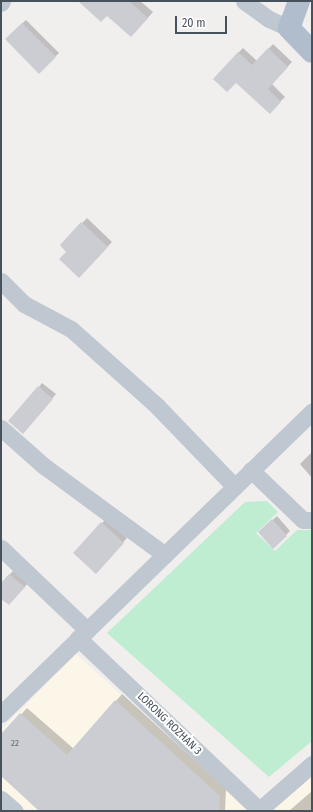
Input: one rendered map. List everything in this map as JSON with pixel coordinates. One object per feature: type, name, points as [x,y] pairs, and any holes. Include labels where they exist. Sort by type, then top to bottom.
[{"type":"main road","points":[[299,1],[289,28],[312,52]]},
{"type":"street","points":[[244,1],[269,19],[289,28]]},
{"type":"street","points":[[1,281],[24,304],[71,329],[157,406],[235,487]]},
{"type":"street","points":[[3,706],[83,634],[312,412]]},
{"type":"street","points":[[1,428],[44,466],[165,555]]},
{"type":"street","points":[[251,470],[303,520],[312,520]]},
{"type":"street","name":"LORONG ROZHAN 3","points":[[1,548],[83,634],[258,810]]},
{"type":"street","points":[[258,810],[312,764]]},
{"type":"street","points":[[1,799],[15,811]]},
{"type":"shaded area","points":[[76,654],[250,811],[1,811],[1,730]]},
{"type":"shaded area","points":[[312,776],[312,811],[272,811]]},
{"type":"green space","points":[[267,501],[278,512],[256,533],[275,551],[297,530],[312,530],[312,741],[269,777],[107,633],[245,502]]},
{"type":"building","points":[[78,1],[129,1],[148,18],[131,37],[107,16],[101,22]]},
{"type":"building","points":[[22,23],[56,57],[39,74],[5,39]]},
{"type":"building","points":[[268,48],[288,67],[268,89],[281,102],[270,114],[236,83],[227,92],[213,79],[238,52],[252,65]]},
{"type":"building","points":[[81,222],[108,247],[79,278],[59,259],[66,252],[60,245]]},
{"type":"building","points":[[38,386],[53,399],[23,434],[8,421]]},
{"type":"building","points":[[272,519],[287,536],[273,549],[258,532]]},
{"type":"building","points":[[101,522],[124,543],[96,574],[73,553]]},
{"type":"building","points":[[9,574],[25,587],[9,605],[1,599],[1,583]]},
{"type":"building","points":[[115,700],[220,796],[219,811],[39,811],[1,776],[1,734],[20,713],[67,755]]}]
